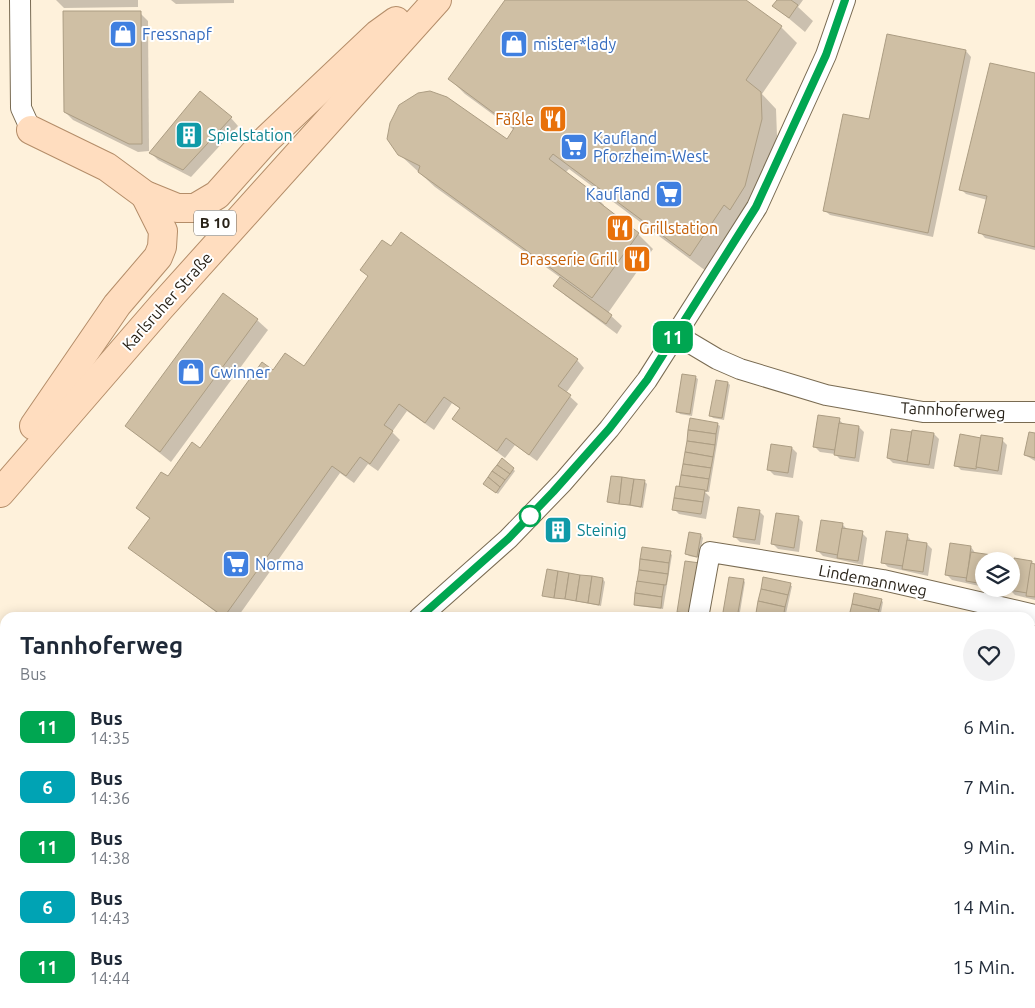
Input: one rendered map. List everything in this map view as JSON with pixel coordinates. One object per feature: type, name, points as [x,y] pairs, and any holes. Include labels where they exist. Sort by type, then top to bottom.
[{"type":"main road","name":"Karlsruher Straße","points":[[0,467],[34,426],[413,0]]},
{"type":"main road","name":"Karlsruher Straße","points":[[0,493],[147,322],[437,0]]},
{"type":"main road","points":[[31,130],[107,167],[145,195],[177,208],[190,209],[205,204],[217,195],[278,127],[378,34],[396,21]]},
{"type":"main road","points":[[34,426],[117,305],[158,257],[162,247],[163,231],[145,195]]},
{"type":"street","points":[[20,0],[21,108],[31,130]]},
{"type":"street","points":[[426,612],[508,539],[563,482],[624,411],[756,207],[822,64],[844,0]]},
{"type":"street","name":"Tannhoferweg","points":[[675,334],[740,369],[826,395],[923,412],[1035,412]]},
{"type":"street","name":"Lindemannweg","points":[[699,612],[710,552],[882,580],[1022,612]]},
{"type":"building","name":"Kaufland Pforzheim-West","points":[[505,0],[746,0],[782,26],[746,80],[761,92],[762,119],[745,186],[730,210],[724,205],[690,256],[553,154],[549,159],[589,189],[587,193],[639,233],[592,298],[418,172],[420,166],[398,155],[387,139],[390,123],[399,105],[418,93],[430,91],[447,97],[507,139],[514,128],[448,79]]},
{"type":"building","points":[[777,0],[791,0],[798,5],[789,18],[772,6]]},
{"type":"building","points":[[63,11],[141,11],[142,144],[129,144],[64,112]]},
{"type":"building","points":[[887,34],[966,50],[928,233],[823,211],[843,114],[869,119]]},
{"type":"building","points":[[990,63],[1035,73],[1035,247],[978,233],[987,196],[959,190]]},
{"type":"building","name":"Spielstation","points":[[200,91],[232,117],[183,170],[149,153]]},
{"type":"building","points":[[401,232],[578,359],[558,386],[571,395],[529,455],[506,438],[497,451],[452,419],[460,408],[444,397],[425,423],[399,404],[384,425],[393,431],[370,464],[360,457],[346,476],[332,466],[228,612],[217,612],[128,548],[150,518],[136,508],[161,472],[168,476],[192,442],[200,448],[262,362],[273,370],[285,353],[304,366],[368,276],[360,270],[382,240],[391,246]]},
{"type":"building","points":[[560,277],[612,315],[606,324],[553,286]]},
{"type":"building","name":"Gwinner","points":[[223,293],[258,319],[160,452],[125,426]]},
{"type":"building","points":[[682,374],[696,376],[690,414],[676,412]]},
{"type":"building","points":[[716,380],[728,382],[722,418],[709,416]]},
{"type":"building","points":[[818,415],[840,418],[835,450],[813,447]]},
{"type":"building","points":[[690,418],[718,423],[716,434],[688,430]]},
{"type":"building","points":[[839,423],[859,426],[855,458],[834,455]]},
{"type":"building","points":[[891,429],[912,432],[907,462],[887,458]]},
{"type":"building","points":[[688,430],[716,434],[715,445],[687,441]]},
{"type":"building","points":[[912,430],[934,433],[929,465],[907,462]]},
{"type":"building","points":[[1029,432],[1035,433],[1035,458],[1024,455]]},
{"type":"building","points":[[960,434],[981,438],[976,469],[954,466]]},
{"type":"building","points":[[981,435],[1003,438],[998,471],[976,467]]},
{"type":"building","points":[[687,441],[715,445],[713,457],[685,452]]},
{"type":"building","points":[[771,444],[792,447],[788,473],[767,470]]},
{"type":"building","points":[[685,452],[713,457],[711,468],[683,464]]},
{"type":"building","points":[[502,458],[514,468],[510,474],[497,465]]},
{"type":"building","points":[[683,464],[711,468],[709,479],[681,475]]},
{"type":"building","points":[[497,465],[510,474],[505,480],[492,471]]},
{"type":"building","points":[[492,471],[505,480],[500,487],[488,477]]},
{"type":"building","points":[[681,475],[709,479],[707,491],[679,487]]},
{"type":"building","points":[[611,476],[622,477],[619,504],[607,502]]},
{"type":"building","points":[[488,477],[500,487],[496,493],[483,484]]},
{"type":"building","points":[[622,477],[634,479],[630,505],[619,504]]},
{"type":"building","points":[[634,479],[645,480],[641,507],[630,505]]},
{"type":"building","points":[[676,486],[705,490],[703,502],[674,498]]},
{"type":"building","points":[[674,498],[703,502],[701,514],[672,510]]},
{"type":"building","points":[[738,507],[760,510],[755,540],[733,537]]},
{"type":"building","points":[[776,513],[799,516],[794,548],[771,544]]},
{"type":"building","points":[[821,520],[843,523],[838,555],[816,551]]},
{"type":"building","name":"Steinig","points":[[560,524],[563,527],[556,535],[553,532]]},
{"type":"building","points":[[842,528],[863,531],[858,561],[837,558]]},
{"type":"building","points":[[886,531],[908,534],[903,566],[881,563]]},
{"type":"building","points":[[689,532],[701,534],[697,557],[685,554]]},
{"type":"building","points":[[907,540],[927,543],[923,572],[902,569]]},
{"type":"building","points":[[950,543],[971,546],[967,578],[945,575]]},
{"type":"building","points":[[642,547],[671,551],[669,563],[640,559]]},
{"type":"building","points":[[971,552],[975,553],[975,582],[966,581]]},
{"type":"building","points":[[640,559],[669,563],[668,574],[639,570]]},
{"type":"building","points":[[1020,559],[1032,561],[1027,593],[1020,592]]},
{"type":"building","points":[[685,561],[700,563],[692,612],[677,612]]},
{"type":"building","points":[[1031,563],[1035,564],[1035,597],[1026,596]]},
{"type":"building","points":[[547,569],[558,571],[554,598],[542,596]]},
{"type":"building","points":[[639,570],[668,574],[666,585],[637,582]]},
{"type":"building","points":[[558,571],[569,573],[565,599],[554,598]]},
{"type":"building","points":[[569,573],[580,575],[576,601],[565,599]]},
{"type":"building","points":[[580,575],[592,576],[588,603],[576,601]]},
{"type":"building","points":[[592,576],[603,578],[599,605],[588,603]]},
{"type":"building","points":[[729,577],[744,579],[738,612],[723,612]]},
{"type":"building","points":[[763,577],[791,583],[788,595],[761,589]]},
{"type":"building","points":[[637,581],[664,585],[662,597],[635,593]]},
{"type":"building","points":[[761,589],[788,595],[785,607],[758,601]]},
{"type":"building","points":[[635,593],[662,597],[661,608],[634,605]]},
{"type":"building","points":[[854,593],[882,599],[879,610],[852,604]]},
{"type":"building","points":[[758,601],[785,607],[784,612],[756,612]]},
{"type":"building","points":[[852,604],[879,610],[878,612],[850,612]]},
{"type":"bus line","name":"11","points":[[426,612],[508,539],[553,492],[597,444],[647,380],[753,214],[783,154],[826,55],[845,0]]},
{"type":"place","name":"Fressnapf","points":[[123,34]]},
{"type":"place","name":"mister*lady","points":[[514,44]]},
{"type":"place","name":"Fäßle","points":[[553,119]]},
{"type":"place","name":"Spielstation","points":[[189,135]]},
{"type":"place","name":"Kaufland Pforzheim-West","points":[[574,147]]},
{"type":"place","name":"Kaufland","points":[[669,194]]},
{"type":"place","name":"Grillstation","points":[[620,228]]},
{"type":"place","name":"Brasserie Grill","points":[[637,259]]},
{"type":"place","name":"Gwinner","points":[[191,372]]},
{"type":"place","name":"Steinig","points":[[558,530]]},
{"type":"place","name":"Norma","points":[[236,564]]}]
